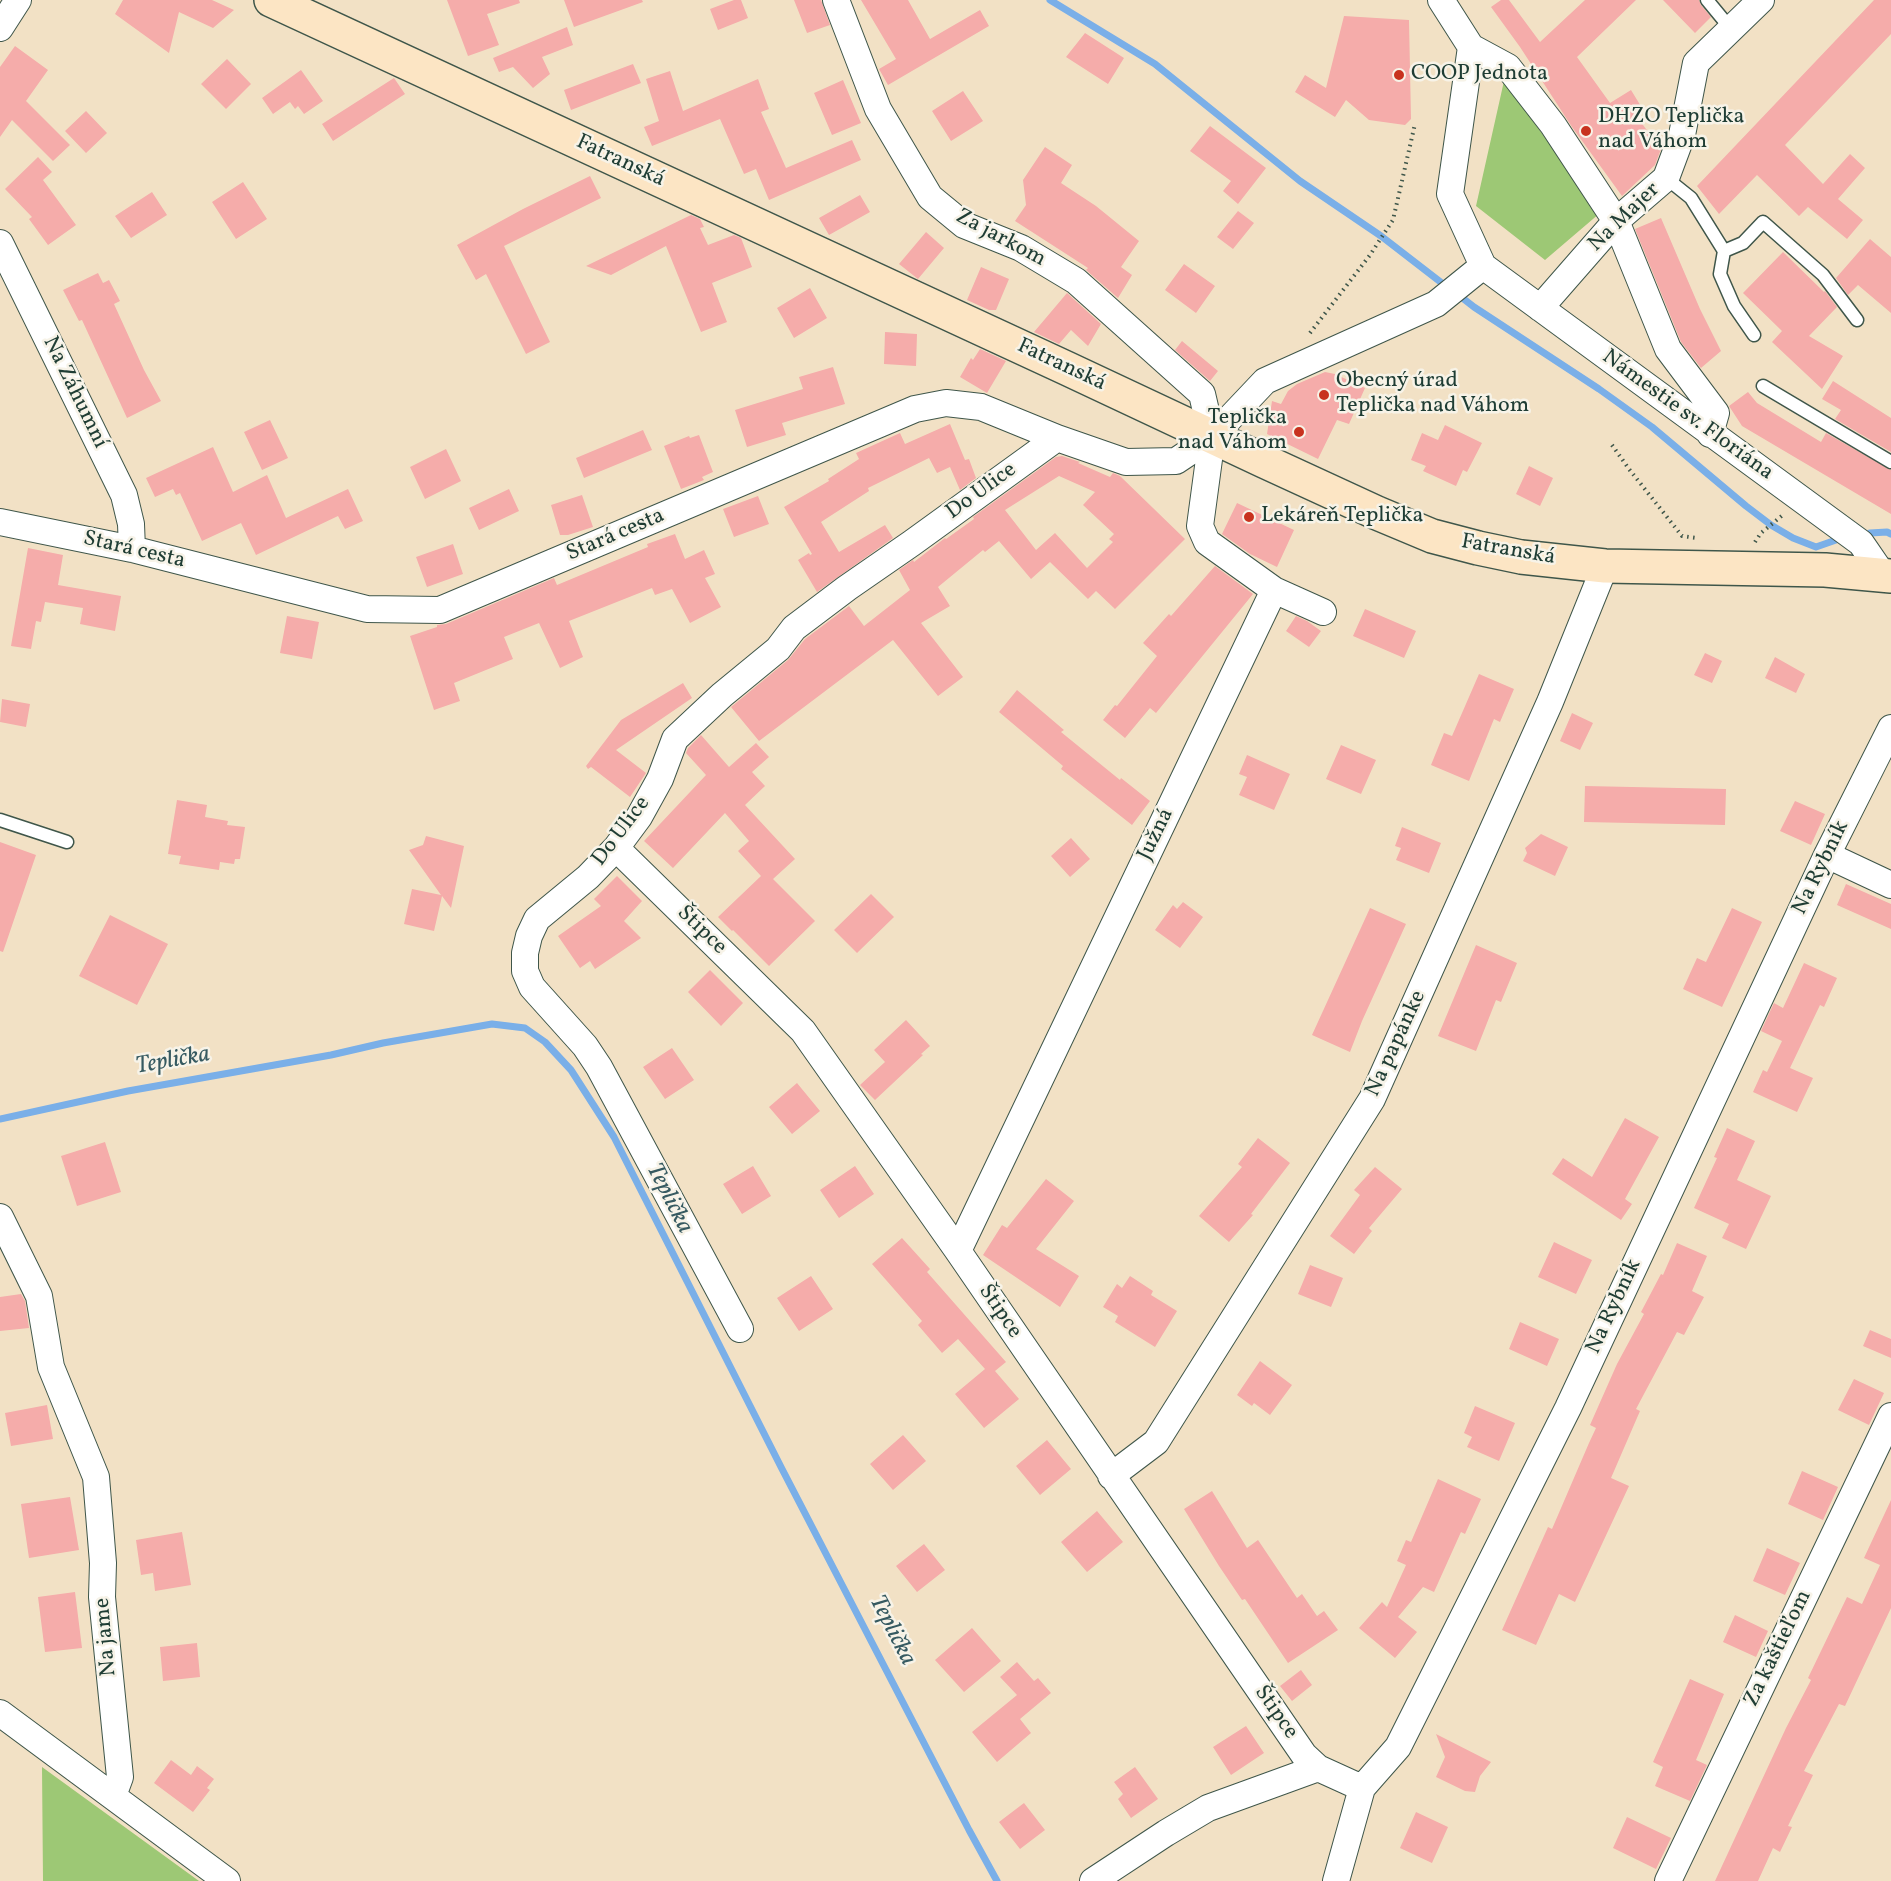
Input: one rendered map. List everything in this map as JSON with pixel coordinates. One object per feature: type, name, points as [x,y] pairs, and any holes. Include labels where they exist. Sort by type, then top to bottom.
[{"type":"main road","name":"Fatranská","points":[[271,0],[1212,437],[1432,536],[1521,557],[1605,566],[1789,568],[1887,575]]},
{"type":"street","points":[[0,28],[18,0]]},
{"type":"street","name":"Za jarkom","points":[[836,0],[878,109],[930,197],[964,225],[1021,248],[1076,281],[1202,394],[1212,437]]},
{"type":"street","points":[[1441,0],[1471,47],[1508,67],[1553,125],[1616,220],[1668,349],[1716,413],[1710,434]]},
{"type":"street","name":"Na Majer","points":[[1540,308],[1616,220],[1666,177],[1683,135],[1696,63],[1761,0]]},
{"type":"street","name":"Námestie sv. Floriána","points":[[1471,47],[1450,194],[1483,266],[1861,543],[1887,575]]},
{"type":"street","name":"Na Záhumní","points":[[0,243],[124,495],[131,524],[132,549]]},
{"type":"street","points":[[1323,612],[1274,590],[1207,542],[1200,526],[1212,437],[1265,381],[1416,315],[1453,292],[1483,266]]},
{"type":"street","name":"Stará cesta","points":[[0,522],[132,549],[367,609],[440,610],[915,409],[946,403],[981,406],[1057,438],[1126,462],[1176,461],[1212,437]]},
{"type":"street","name":"Do Ulice","points":[[740,1329],[599,1067],[585,1046],[532,987],[525,971],[528,936],[537,919],[588,877],[616,848],[639,817],[660,779],[675,739],[722,695],[778,649],[794,628],[1057,438]]},
{"type":"street","name":"Na papánke","points":[[1111,1476],[1156,1442],[1372,1100],[1550,702],[1605,566]]},
{"type":"street","name":"Južná","points":[[957,1251],[1274,590]]},
{"type":"street","name":"Na Rybník","points":[[1336,1881],[1362,1788],[1398,1747],[1562,1419],[1827,855],[1891,728]]},
{"type":"street","name":"Štipce","points":[[616,848],[803,1031],[1304,1755],[1318,1768],[1362,1788]]},
{"type":"street","points":[[1827,855],[1891,885]]},
{"type":"street","name":"Na jame","points":[[0,1217],[39,1296],[51,1367],[96,1477],[103,1563],[102,1597],[120,1777],[113,1796]]},
{"type":"street","name":"Za kaštieľom","points":[[1668,1881],[1891,1416]]},
{"type":"street","points":[[0,1713],[227,1881]]},
{"type":"street","points":[[1093,1881],[1208,1808],[1318,1768]]},
{"type":"lane","points":[[1707,0],[1731,29]]},
{"type":"lane","points":[[1666,177],[1691,198],[1724,251],[1720,274],[1734,306],[1754,335]]},
{"type":"lane","points":[[1724,251],[1743,243],[1763,222],[1823,275],[1857,320]]},
{"type":"lane","points":[[1764,386],[1891,462]]},
{"type":"lane","points":[[0,820],[67,842]]},
{"type":"path","points":[[1308,335],[1390,224],[1396,209],[1415,124]]},
{"type":"path","points":[[1612,445],[1682,536]]},
{"type":"path","points":[[1761,533],[1778,519]]},
{"type":"green space","points":[[1504,81],[1600,213],[1545,260],[1476,206]]},
{"type":"green space","points":[[42,1767],[199,1881],[43,1881]]},
{"type":"building","points":[[123,0],[212,0],[234,10],[213,28],[179,12],[169,53],[115,14]]},
{"type":"building","points":[[447,0],[519,0],[520,3],[487,14],[499,45],[468,56]]},
{"type":"building","points":[[564,0],[642,0],[643,2],[574,27]]},
{"type":"building","points":[[734,0],[741,0],[748,18],[718,30],[710,9]]},
{"type":"building","points":[[794,0],[821,0],[830,25],[807,33]]},
{"type":"building","points":[[861,0],[908,0],[930,39],[980,10],[989,26],[888,85],[879,69],[896,59]]},
{"type":"building","points":[[1501,0],[1509,0],[1540,42],[1585,0],[1636,0],[1577,57],[1610,103],[1631,90],[1642,108],[1634,113],[1661,149],[1655,165],[1622,196],[1491,7]]},
{"type":"building","points":[[1663,0],[1699,0],[1711,17],[1695,33]]},
{"type":"building","points":[[1874,0],[1891,0],[1891,34],[1785,145],[1823,184],[1850,154],[1865,168],[1838,199],[1863,220],[1847,239],[1808,207],[1799,216],[1757,175],[1719,214],[1697,186]]},
{"type":"building","points":[[1344,16],[1409,20],[1411,119],[1405,125],[1369,120],[1346,100],[1335,117],[1295,92],[1305,75],[1326,88]]},
{"type":"building","points":[[567,27],[573,45],[542,57],[550,74],[533,88],[513,67],[499,72],[493,58]]},
{"type":"building","points":[[1085,33],[1124,58],[1108,84],[1066,57]]},
{"type":"building","points":[[15,46],[48,70],[26,101],[70,145],[53,161],[12,120],[0,137],[0,67]]},
{"type":"building","points":[[227,59],[251,84],[226,109],[201,84]]},
{"type":"building","points":[[633,64],[641,83],[571,110],[564,90]]},
{"type":"building","points":[[301,70],[323,101],[304,114],[298,106],[295,109],[290,102],[273,114],[262,98]]},
{"type":"building","points":[[670,71],[683,111],[758,79],[769,109],[761,112],[786,168],[852,140],[861,160],[769,200],[756,169],[744,174],[720,119],[652,146],[644,127],[659,121],[646,79]]},
{"type":"building","points":[[394,78],[405,94],[333,141],[322,124]]},
{"type":"building","points":[[843,80],[861,123],[832,135],[814,93]]},
{"type":"building","points":[[963,91],[983,121],[951,141],[932,111]]},
{"type":"building","points":[[86,111],[107,133],[86,153],[65,131]]},
{"type":"building","points":[[1210,126],[1266,168],[1238,204],[1223,191],[1231,181],[1190,151]]},
{"type":"building","points":[[1045,147],[1072,165],[1061,183],[1096,206],[1139,241],[1121,267],[1132,275],[1118,298],[1086,270],[1088,268],[1015,221],[1026,205],[1023,180]]},
{"type":"building","points":[[38,157],[52,172],[43,180],[76,225],[48,245],[29,219],[32,217],[5,189]]},
{"type":"building","points":[[590,176],[601,198],[504,246],[550,342],[526,354],[486,274],[476,280],[457,245]]},
{"type":"building","points":[[243,182],[267,219],[236,239],[212,202]]},
{"type":"building","points":[[152,192],[167,215],[131,238],[115,216]]},
{"type":"building","points":[[860,195],[870,212],[829,235],[819,218]]},
{"type":"building","points":[[1238,211],[1254,223],[1233,249],[1217,237]]},
{"type":"building","points":[[691,215],[700,219],[704,227],[700,228],[708,245],[734,235],[741,238],[752,267],[712,283],[727,322],[701,332],[666,246],[611,275],[586,266]]},
{"type":"building","points":[[1661,218],[1700,309],[1721,351],[1701,368],[1681,342],[1635,229]]},
{"type":"building","points":[[926,232],[944,248],[918,279],[899,264]]},
{"type":"building","points":[[1870,239],[1891,257],[1891,313],[1858,285],[1848,295],[1836,278]]},
{"type":"building","points":[[1783,252],[1825,291],[1837,307],[1809,336],[1843,356],[1822,389],[1772,342],[1782,331],[1743,293]]},
{"type":"building","points":[[1184,264],[1215,286],[1196,313],[1165,290]]},
{"type":"building","points":[[981,267],[1009,279],[996,310],[989,310],[967,300]]},
{"type":"building","points":[[98,273],[103,283],[109,280],[120,301],[114,304],[161,401],[127,418],[82,320],[79,321],[63,290]]},
{"type":"building","points":[[810,288],[827,318],[794,338],[777,308]]},
{"type":"building","points":[[1067,293],[1101,324],[1088,346],[1071,330],[1059,344],[1034,332]]},
{"type":"building","points":[[885,332],[917,334],[916,366],[884,364]]},
{"type":"building","points":[[1182,341],[1218,371],[1210,381],[1175,350]]},
{"type":"building","points":[[980,349],[1006,361],[987,393],[960,377],[971,358],[973,360]]},
{"type":"building","points":[[833,367],[845,404],[782,423],[786,435],[747,447],[735,410],[803,389],[799,377]]},
{"type":"building","points":[[1325,372],[1335,374],[1365,388],[1349,424],[1337,420],[1318,459],[1267,434],[1272,401],[1281,404],[1288,391],[1297,384]]},
{"type":"building","points":[[1833,381],[1891,418],[1891,452],[1835,419],[1841,410],[1822,399]]},
{"type":"building","points":[[1748,392],[1757,403],[1821,442],[1826,433],[1891,470],[1891,514],[1742,426],[1729,406]]},
{"type":"building","points":[[270,420],[288,458],[262,470],[244,432]]},
{"type":"building","points":[[950,424],[965,460],[969,459],[976,478],[960,490],[950,467],[937,473],[929,458],[868,488],[869,491],[821,522],[839,552],[885,525],[893,538],[817,592],[798,560],[809,553],[812,554],[784,507],[829,481],[828,479],[859,459],[856,453],[900,433],[905,444]]},
{"type":"building","points":[[1445,425],[1482,443],[1467,472],[1463,470],[1456,486],[1423,471],[1426,466],[1411,460],[1422,433],[1438,440]]},
{"type":"building","points":[[643,430],[652,450],[584,478],[576,458]]},
{"type":"building","points":[[699,435],[713,472],[702,477],[704,480],[681,489],[664,446],[689,436],[690,438]]},
{"type":"building","points":[[213,447],[233,492],[267,475],[286,518],[348,489],[363,521],[345,529],[338,516],[256,555],[241,523],[202,541],[180,493],[176,495],[173,489],[155,497],[146,478]]},
{"type":"building","points":[[446,449],[461,481],[425,499],[410,467]]},
{"type":"building","points":[[1062,456],[1080,462],[1078,463],[1110,477],[1113,473],[1120,476],[1185,539],[1115,609],[1096,591],[1088,599],[1050,562],[1031,579],[999,541],[985,552],[983,550],[938,587],[950,606],[921,623],[963,677],[938,696],[893,640],[759,741],[731,707],[788,660],[805,639],[849,606],[864,626],[910,590],[899,570],[913,560],[914,562],[974,519],[973,517],[1056,457]],"holes":[[[1059,476],[1095,492],[1083,505],[1114,534],[1109,539],[1113,542],[1087,568],[1055,533],[1036,550],[1005,510]]]},
{"type":"building","points":[[1529,466],[1553,478],[1540,506],[1516,494]]},
{"type":"building","points":[[509,489],[519,511],[479,530],[469,508]]},
{"type":"building","points":[[582,495],[593,527],[568,535],[560,535],[551,505]]},
{"type":"building","points":[[758,496],[769,524],[734,537],[723,509]]},
{"type":"building","points":[[1237,503],[1294,530],[1277,567],[1250,554],[1222,534]]},
{"type":"building","points":[[675,534],[685,559],[704,550],[715,574],[705,578],[721,607],[690,623],[672,589],[655,595],[652,588],[569,621],[583,657],[560,668],[539,623],[504,637],[513,659],[454,683],[460,701],[434,710],[410,636],[437,627],[437,625],[446,624],[554,578],[557,585],[648,547],[647,544]]},
{"type":"building","points":[[453,544],[463,574],[427,587],[416,557]]},
{"type":"building","points":[[28,548],[63,555],[58,585],[121,596],[115,631],[80,624],[83,608],[45,602],[41,622],[36,621],[31,649],[11,646]]},
{"type":"building","points":[[1215,566],[1253,594],[1156,713],[1150,708],[1125,738],[1103,720],[1157,656],[1143,643],[1169,614],[1171,616]]},
{"type":"building","points":[[1365,609],[1416,631],[1404,658],[1353,636]]},
{"type":"building","points":[[287,616],[319,622],[312,659],[280,653]]},
{"type":"building","points":[[1296,616],[1321,631],[1309,647],[1286,631]]},
{"type":"building","points":[[1705,653],[1722,661],[1712,683],[1694,675]]},
{"type":"building","points":[[1775,657],[1805,674],[1796,693],[1765,678]]},
{"type":"building","points":[[1479,674],[1514,689],[1500,722],[1494,719],[1469,781],[1431,765],[1444,733],[1452,736]]},
{"type":"building","points":[[683,683],[692,698],[616,750],[646,773],[630,797],[591,767],[588,769],[586,766],[621,720]]},
{"type":"building","points":[[1017,690],[1064,730],[1061,732],[1150,801],[1132,825],[1061,769],[1063,766],[999,712]]},
{"type":"building","points":[[2,699],[30,704],[26,727],[0,722]]},
{"type":"building","points":[[1572,713],[1593,723],[1580,750],[1560,741]]},
{"type":"building","points":[[701,735],[729,767],[756,743],[769,757],[752,772],[765,786],[745,805],[795,859],[773,879],[815,921],[769,966],[718,917],[761,876],[738,851],[749,841],[725,813],[673,868],[644,841],[706,775],[686,753]]},
{"type":"building","points":[[1341,745],[1376,760],[1361,794],[1326,779]]},
{"type":"building","points":[[1247,755],[1290,774],[1274,810],[1239,795],[1247,777],[1239,774]]},
{"type":"building","points":[[1585,786],[1726,789],[1725,825],[1584,822]]},
{"type":"building","points":[[177,800],[207,805],[205,817],[228,821],[227,825],[245,827],[240,859],[235,859],[234,864],[220,862],[219,870],[179,864],[181,856],[168,854]]},
{"type":"building","points":[[1795,801],[1825,814],[1811,845],[1780,831]]},
{"type":"building","points":[[1402,827],[1441,843],[1429,873],[1396,860],[1401,848],[1395,846]]},
{"type":"building","points":[[1541,834],[1568,847],[1555,876],[1523,861],[1527,853],[1525,848]]},
{"type":"building","points":[[426,836],[464,846],[451,908],[442,896],[434,931],[404,924],[412,889],[441,895],[409,850],[423,845]]},
{"type":"building","points":[[1071,838],[1090,859],[1070,877],[1051,856]]},
{"type":"building","points":[[0,842],[36,855],[3,952],[0,951]]},
{"type":"building","points":[[617,876],[642,901],[624,921],[641,938],[595,969],[590,961],[580,968],[558,936],[601,906],[594,899]]},
{"type":"building","points":[[1846,884],[1891,904],[1891,929],[1837,905]]},
{"type":"building","points":[[871,894],[894,917],[857,953],[834,930]]},
{"type":"building","points":[[1183,902],[1203,917],[1180,948],[1155,930],[1173,905],[1177,909]]},
{"type":"building","points":[[1370,908],[1406,924],[1350,1052],[1312,1035]]},
{"type":"building","points":[[1732,908],[1762,922],[1722,1007],[1683,989],[1697,958],[1706,962]]},
{"type":"building","points":[[110,915],[168,944],[137,1005],[79,976]]},
{"type":"building","points":[[1476,945],[1517,963],[1501,1002],[1496,1000],[1476,1051],[1438,1036]]},
{"type":"building","points":[[1804,963],[1837,978],[1824,1007],[1820,1005],[1790,1068],[1813,1078],[1797,1112],[1753,1092],[1763,1070],[1767,1072],[1782,1041],[1761,1031],[1774,1003],[1783,1008]]},
{"type":"building","points":[[710,970],[743,1003],[721,1026],[688,992]]},
{"type":"building","points":[[906,1020],[930,1046],[875,1100],[860,1085],[885,1062],[874,1050]]},
{"type":"building","points":[[672,1048],[694,1080],[665,1099],[643,1067]]},
{"type":"building","points":[[797,1083],[820,1111],[792,1134],[769,1107]]},
{"type":"building","points":[[1625,1118],[1659,1137],[1625,1199],[1632,1204],[1621,1220],[1552,1174],[1563,1158],[1592,1177]]},
{"type":"building","points":[[1727,1128],[1755,1141],[1737,1180],[1771,1196],[1746,1249],[1722,1238],[1729,1224],[1694,1208],[1717,1158],[1714,1157]]},
{"type":"building","points":[[1258,1138],[1290,1163],[1251,1214],[1253,1215],[1229,1242],[1199,1216],[1242,1167],[1238,1164]]},
{"type":"building","points":[[105,1142],[121,1192],[77,1206],[61,1156]]},
{"type":"building","points":[[753,1166],[771,1196],[742,1214],[723,1184]]},
{"type":"building","points":[[855,1166],[874,1194],[839,1218],[820,1190]]},
{"type":"building","points":[[1375,1167],[1402,1189],[1369,1228],[1372,1231],[1354,1254],[1330,1236],[1360,1195],[1354,1190]]},
{"type":"building","points":[[1046,1179],[1074,1201],[1036,1249],[1079,1276],[1060,1307],[983,1255],[1002,1225],[1007,1228]]},
{"type":"building","points":[[902,1238],[930,1269],[927,1272],[1006,1362],[995,1371],[1019,1399],[984,1428],[955,1394],[985,1369],[958,1339],[942,1353],[918,1325],[922,1321],[872,1264]]},
{"type":"building","points":[[1554,1242],[1592,1260],[1576,1294],[1538,1277]]},
{"type":"building","points":[[1677,1243],[1707,1256],[1692,1291],[1704,1297],[1684,1335],[1677,1332],[1636,1409],[1640,1411],[1611,1478],[1629,1486],[1575,1602],[1559,1594],[1536,1645],[1502,1630],[1548,1527],[1552,1529],[1596,1428],[1590,1425],[1617,1364],[1644,1314],[1641,1312],[1661,1274],[1663,1275]]},
{"type":"building","points":[[1310,1265],[1343,1278],[1331,1307],[1298,1294]]},
{"type":"building","points":[[811,1276],[833,1309],[799,1331],[777,1298]]},
{"type":"building","points":[[1130,1276],[1153,1291],[1151,1295],[1177,1311],[1155,1347],[1115,1322],[1118,1316],[1103,1307],[1117,1284],[1122,1288]]},
{"type":"building","points":[[21,1294],[25,1301],[29,1328],[0,1331],[0,1297]]},
{"type":"building","points":[[1520,1322],[1559,1339],[1547,1366],[1509,1349]]},
{"type":"building","points":[[1870,1330],[1891,1339],[1891,1358],[1863,1346]]},
{"type":"building","points":[[1260,1361],[1292,1385],[1270,1415],[1254,1403],[1252,1406],[1237,1395]]},
{"type":"building","points":[[1854,1379],[1884,1393],[1869,1425],[1838,1410]]},
{"type":"building","points":[[47,1405],[53,1439],[11,1446],[5,1413]]},
{"type":"building","points":[[1475,1406],[1515,1423],[1499,1461],[1467,1447],[1472,1437],[1464,1433]]},
{"type":"building","points":[[903,1435],[926,1461],[893,1490],[870,1464]]},
{"type":"building","points":[[1047,1440],[1071,1469],[1040,1495],[1016,1466]]},
{"type":"building","points":[[1802,1471],[1838,1487],[1823,1520],[1788,1504]]},
{"type":"building","points":[[1438,1479],[1481,1499],[1465,1534],[1461,1532],[1434,1592],[1423,1587],[1398,1617],[1417,1632],[1395,1658],[1359,1628],[1382,1602],[1387,1607],[1406,1565],[1397,1561],[1406,1540],[1411,1542]]},
{"type":"building","points":[[1212,1491],[1247,1548],[1258,1540],[1297,1598],[1302,1594],[1317,1616],[1324,1611],[1338,1630],[1288,1663],[1245,1599],[1242,1600],[1219,1566],[1184,1509]]},
{"type":"building","points":[[70,1497],[79,1550],[29,1558],[21,1504]]},
{"type":"building","points":[[1891,1500],[1891,1608],[1845,1706],[1839,1704],[1804,1771],[1813,1775],[1788,1826],[1792,1827],[1780,1852],[1773,1848],[1758,1881],[1715,1881],[1786,1728],[1811,1680],[1808,1678],[1847,1597],[1862,1604],[1880,1565],[1864,1558]]},
{"type":"building","points":[[1097,1511],[1123,1542],[1087,1572],[1061,1542]]},
{"type":"building","points":[[182,1532],[191,1585],[155,1591],[153,1573],[141,1575],[136,1540]]},
{"type":"building","points":[[924,1544],[945,1570],[917,1592],[896,1566]]},
{"type":"building","points":[[1767,1548],[1800,1563],[1785,1595],[1753,1581]]},
{"type":"building","points":[[75,1592],[82,1648],[45,1652],[38,1597]]},
{"type":"building","points":[[1735,1615],[1768,1631],[1756,1657],[1723,1642]]},
{"type":"building","points":[[972,1628],[1001,1661],[964,1692],[935,1660]]},
{"type":"building","points":[[197,1643],[200,1677],[163,1681],[160,1647]]},
{"type":"building","points":[[1017,1662],[1034,1681],[1038,1678],[1051,1693],[1020,1719],[1031,1733],[997,1762],[972,1732],[1017,1695],[1000,1677]]},
{"type":"building","points":[[1301,1670],[1312,1685],[1292,1701],[1280,1686]]},
{"type":"building","points":[[1690,1679],[1724,1694],[1696,1760],[1707,1765],[1690,1801],[1655,1786],[1663,1767],[1653,1762]]},
{"type":"building","points":[[1246,1726],[1264,1753],[1231,1775],[1213,1747]]},
{"type":"building","points":[[1436,1734],[1491,1762],[1480,1776],[1475,1792],[1465,1791],[1436,1777],[1445,1757]]},
{"type":"building","points":[[171,1760],[191,1775],[197,1766],[214,1779],[207,1788],[210,1790],[193,1812],[154,1783]]},
{"type":"building","points":[[1135,1767],[1158,1799],[1131,1818],[1118,1799],[1123,1794],[1114,1782]]},
{"type":"building","points":[[1024,1803],[1045,1830],[1020,1849],[999,1822]]},
{"type":"building","points":[[1416,1812],[1448,1827],[1432,1863],[1400,1848]]},
{"type":"building","points":[[1627,1817],[1671,1838],[1656,1869],[1613,1848]]},
{"type":"waterway","points":[[1050,0],[1155,64],[1300,181],[1381,236],[1447,287]]},
{"type":"waterway","points":[[1456,293],[1652,427],[1771,525],[1793,538],[1816,547],[1836,540]]},
{"type":"waterway","points":[[1870,533],[1887,532],[1891,534]]},
{"type":"waterway","name":"Teplička","points":[[0,1119],[128,1091],[492,1024],[525,1028],[545,1042],[571,1070],[614,1137],[781,1467],[997,1881]]},
{"type":"place","name":"COOP Jednota","points":[[1399,75]]},
{"type":"place","name":"DHZO Teplička nad Váhom","points":[[1586,131]]},
{"type":"place","name":"Obecný úrad Teplička nad Váhom","points":[[1324,395]]},
{"type":"place","name":"Teplička nad Váhom","points":[[1299,432]]},
{"type":"place","name":"Lekáreň Teplička","points":[[1249,517]]}]
